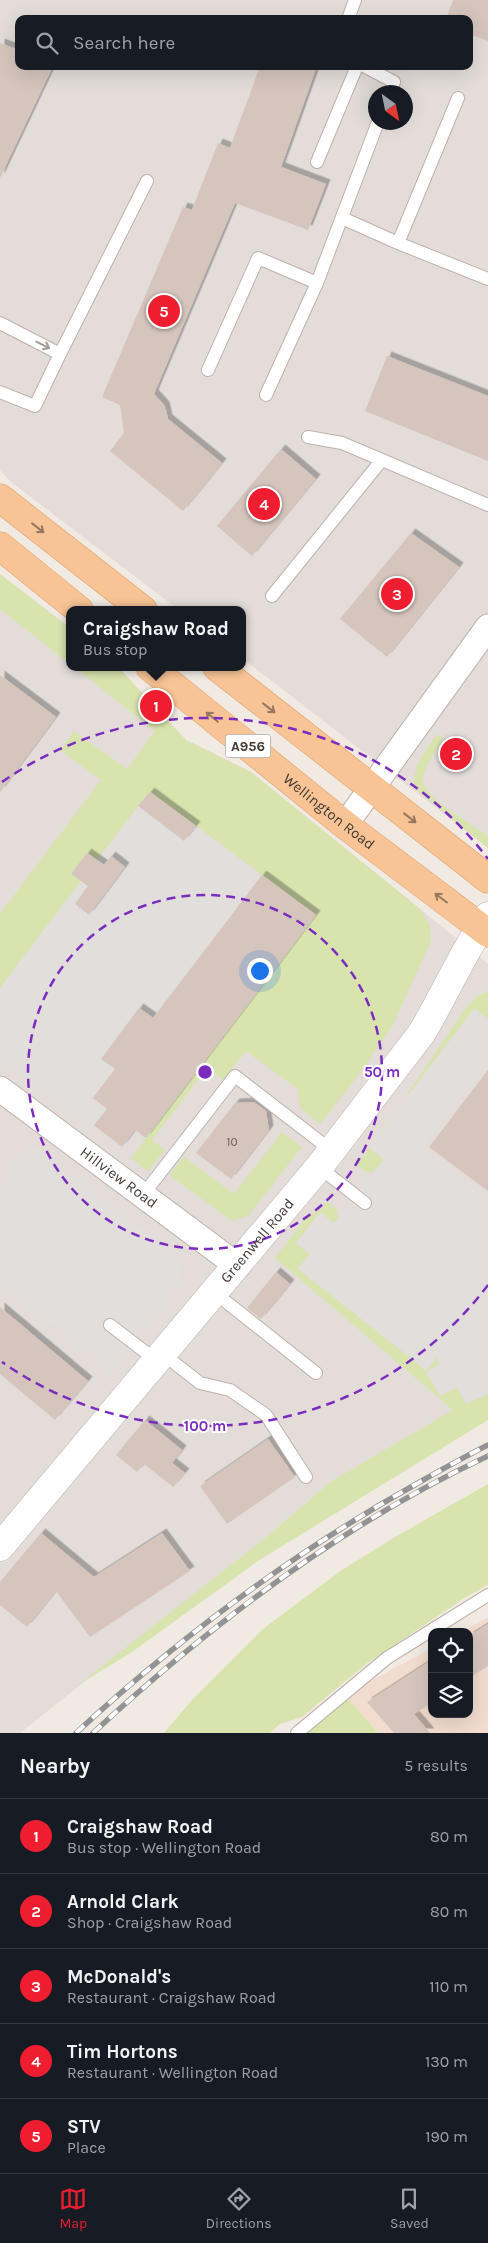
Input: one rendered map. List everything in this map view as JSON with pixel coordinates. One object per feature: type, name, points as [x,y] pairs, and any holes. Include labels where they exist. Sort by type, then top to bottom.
[{"type":"main road","points":[[0,498],[138,606]]},
{"type":"main road","points":[[0,546],[74,606]]},
{"type":"main road","name":"Wellington Road","points":[[155,671],[346,825],[485,925]]},
{"type":"main road","name":"A956","points":[[221,671],[488,879]]},
{"type":"street","points":[[346,825],[488,627]]},
{"type":"street","name":"Greenwell Road","points":[[0,1547],[238,1266],[325,1159],[421,1034],[485,925]]},
{"type":"street","name":"Hillview Road","points":[[0,1089],[238,1266]]},
{"type":"lane","points":[[349,15],[355,0]]},
{"type":"lane","points":[[317,162],[355,70]]},
{"type":"lane","points":[[372,70],[394,82],[393,85]]},
{"type":"lane","points":[[398,244],[458,98]]},
{"type":"lane","points":[[266,395],[317,283],[375,130]]},
{"type":"lane","points":[[0,392],[35,406],[148,181]]},
{"type":"lane","points":[[342,218],[398,244],[488,279]]},
{"type":"lane","points":[[208,370],[258,258],[317,283]]},
{"type":"lane","points":[[0,323],[60,354]]},
{"type":"lane","points":[[308,437],[342,443],[381,461],[488,504]]},
{"type":"lane","points":[[272,596],[381,461]]},
{"type":"lane","points":[[143,1195],[235,1076],[325,1159],[365,1203]]},
{"type":"lane","points":[[214,1293],[316,1373]]},
{"type":"lane","points":[[110,1325],[200,1383],[230,1390],[266,1415],[306,1477]]},
{"type":"lane","points":[[297,1733],[387,1658],[488,1595]]},
{"type":"shaded area","points":[[0,0],[488,0],[488,848],[246,661],[246,606],[174,606],[11,482],[0,470]]},
{"type":"shaded area","points":[[0,574],[66,625],[66,671],[122,671],[186,740],[251,772],[488,964],[488,1394],[454,1410],[330,1482],[264,1539],[20,1733],[0,1733]]},
{"type":"shaded area","points":[[138,806],[184,841],[196,826],[262,875],[153,1018],[139,1008],[101,1058],[115,1069],[93,1097],[107,1109],[92,1129],[0,1060],[0,988]]},
{"type":"shaded area","points":[[474,1009],[488,1019],[488,1063],[422,1149],[482,1195],[488,1187],[488,1394],[466,1404],[457,1387],[440,1396],[426,1372],[438,1365],[438,1356],[425,1372],[422,1367],[298,1269],[310,1254],[296,1243],[320,1212],[334,1223],[384,1159],[368,1147]]},
{"type":"shaded area","points":[[31,1144],[173,1253],[179,1261],[182,1271],[177,1286],[109,1370],[0,1284],[0,1187]]},
{"type":"shaded area","points":[[488,1617],[488,1733],[378,1733],[345,1695],[428,1650],[428,1718],[473,1718],[473,1628],[468,1628]]},
{"type":"green space","points":[[0,574],[66,625],[66,661],[0,609]]},
{"type":"green space","points":[[79,671],[122,671],[186,740],[251,772],[419,908],[430,927],[431,941],[392,1027],[351,1085],[320,1124],[300,1108],[298,1089],[246,1051],[223,1080],[207,1068],[152,1140],[165,1150],[148,1171],[131,1158],[316,915],[150,792],[97,860],[87,853],[71,873],[81,881],[0,988],[0,914],[101,780],[60,750],[74,731],[127,769],[155,731]]},
{"type":"green space","points":[[437,734],[444,739],[425,770],[423,781],[426,788],[432,796],[451,811],[488,836],[488,848],[414,788],[414,773],[424,753]]},
{"type":"green space","points":[[488,991],[488,1019],[475,1009],[408,1097],[406,1096],[465,1009],[476,997]]},
{"type":"green space","points":[[402,1102],[369,1148],[384,1159],[374,1172],[362,1170],[356,1159],[365,1157],[368,1147]]},
{"type":"green space","points":[[282,1132],[302,1147],[248,1216],[232,1221],[169,1175],[184,1157],[234,1194]]},
{"type":"green space","points":[[323,1203],[329,1203],[337,1210],[338,1218],[334,1223],[320,1213],[296,1243],[310,1254],[298,1268],[425,1371],[438,1356],[438,1365],[426,1373],[457,1387],[488,1394],[488,1420],[261,1559],[132,1652],[78,1685],[264,1539],[330,1482],[453,1410],[275,1258],[307,1217],[323,1208]]},
{"type":"green space","points":[[488,1484],[488,1585],[466,1597],[366,1664],[302,1717],[280,1724],[270,1733],[164,1733],[192,1700],[264,1628],[342,1570],[395,1537]]},
{"type":"green space","points":[[345,1695],[378,1733],[305,1733]]},
{"type":"building","points":[[453,0],[488,0],[488,41],[473,35],[473,15],[447,15]]},
{"type":"building","points":[[0,43],[15,49],[15,70],[51,70],[0,178]]},
{"type":"building","points":[[259,70],[316,70],[281,167],[326,184],[308,230],[235,203],[154,394],[165,406],[168,419],[222,463],[183,511],[110,451],[124,433],[120,405],[102,397],[183,207],[192,210],[218,143],[230,148]]},
{"type":"building","points":[[387,356],[488,396],[488,461],[365,411]]},
{"type":"building","points":[[281,449],[316,479],[252,556],[217,526]]},
{"type":"building","points":[[411,533],[459,567],[387,657],[340,619]]},
{"type":"building","points":[[0,675],[56,717],[0,792]]},
{"type":"building","points":[[150,792],[196,826],[184,841],[138,806]]},
{"type":"building","points":[[87,853],[104,865],[111,856],[125,867],[89,915],[75,904],[88,886],[71,874]]},
{"type":"building","points":[[262,875],[316,915],[146,1138],[135,1130],[122,1147],[94,1125],[107,1109],[93,1098],[115,1069],[101,1059],[139,1008],[153,1018]]},
{"type":"building","points":[[488,1070],[488,1191],[429,1147]]},
{"type":"building","points":[[254,1102],[266,1111],[269,1130],[231,1179],[196,1153],[235,1103]]},
{"type":"building","points":[[276,1272],[290,1284],[261,1319],[247,1308]]},
{"type":"building","points":[[0,1307],[88,1381],[55,1420],[0,1374]]},
{"type":"building","points":[[145,1420],[182,1450],[172,1463],[185,1473],[173,1487],[144,1464],[137,1472],[116,1455]]},
{"type":"building","points":[[268,1439],[295,1477],[227,1524],[200,1486]]},
{"type":"building","points":[[41,1533],[94,1577],[162,1533],[190,1571],[90,1637],[56,1591],[27,1627],[0,1605],[0,1582]]},
{"type":"building","points":[[488,1624],[488,1666],[473,1675],[473,1673],[473,1633]]},
{"type":"building","points":[[428,1663],[428,1705],[414,1714],[430,1733],[394,1733],[367,1702]]},
{"type":"railway","points":[[76,1733],[197,1630],[283,1567],[372,1510],[488,1445]]},
{"type":"railway","points":[[93,1733],[184,1653],[280,1579],[381,1513],[434,1483],[488,1456]]},
{"type":"place","name":"STV","points":[[164,311]]},
{"type":"place","name":"Tim Hortons","points":[[264,504]]},
{"type":"place","name":"McDonald's","points":[[397,594]]},
{"type":"place","name":"Craigshaw Road","points":[[156,706]]},
{"type":"place","name":"Arnold Clark","points":[[456,754]]}]
